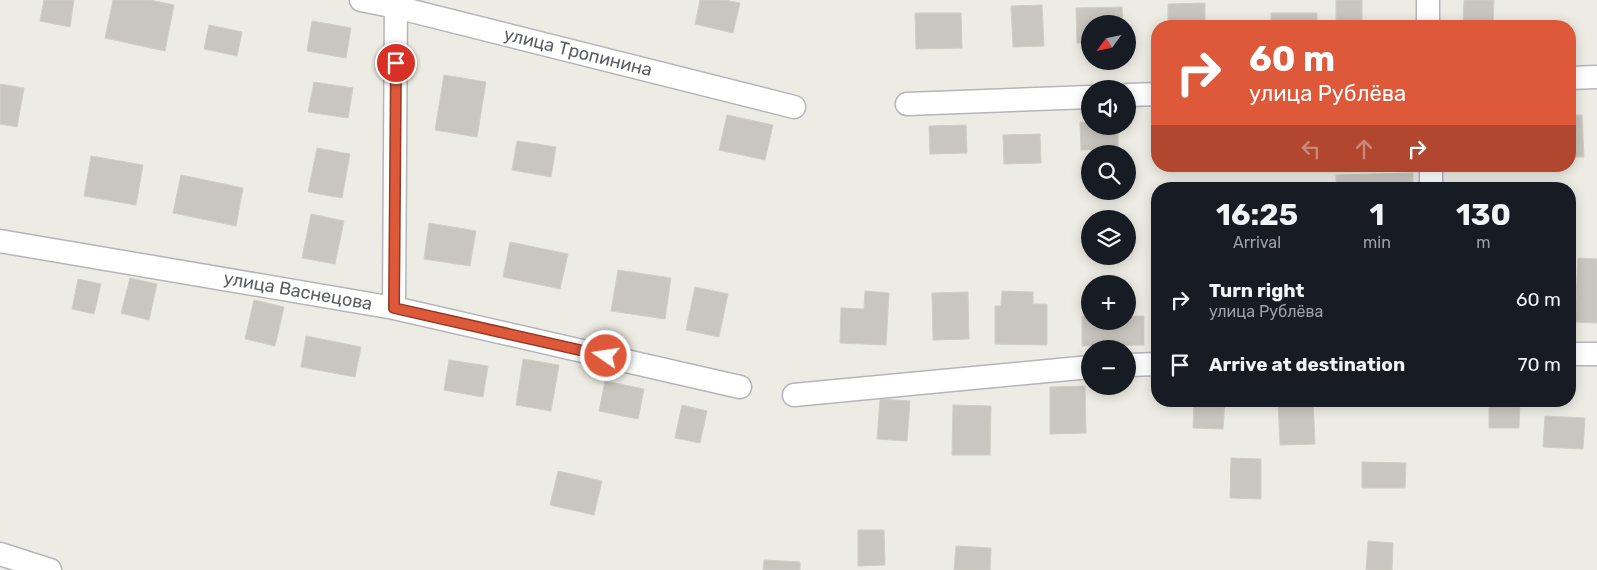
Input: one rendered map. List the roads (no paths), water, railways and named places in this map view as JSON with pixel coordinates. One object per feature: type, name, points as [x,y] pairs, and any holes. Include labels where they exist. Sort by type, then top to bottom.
[{"type":"street","name":"улица Тропинина","points":[[361,0],[396,4],[794,107]]},
{"type":"street","points":[[1428,0],[1428,20]]},
{"type":"street","points":[[394,308],[396,4]]},
{"type":"street","points":[[1576,78],[1597,77]]},
{"type":"street","points":[[1136,95],[1151,94]]},
{"type":"street","points":[[907,104],[1081,97]]},
{"type":"street","name":"улица Васнецова","points":[[0,241],[394,308],[740,387]]},
{"type":"street","points":[[1576,354],[1597,354]]},
{"type":"street","points":[[1136,365],[1151,364]]},
{"type":"street","points":[[794,395],[1081,368]]},
{"type":"street","points":[[0,554],[50,570]]}]
